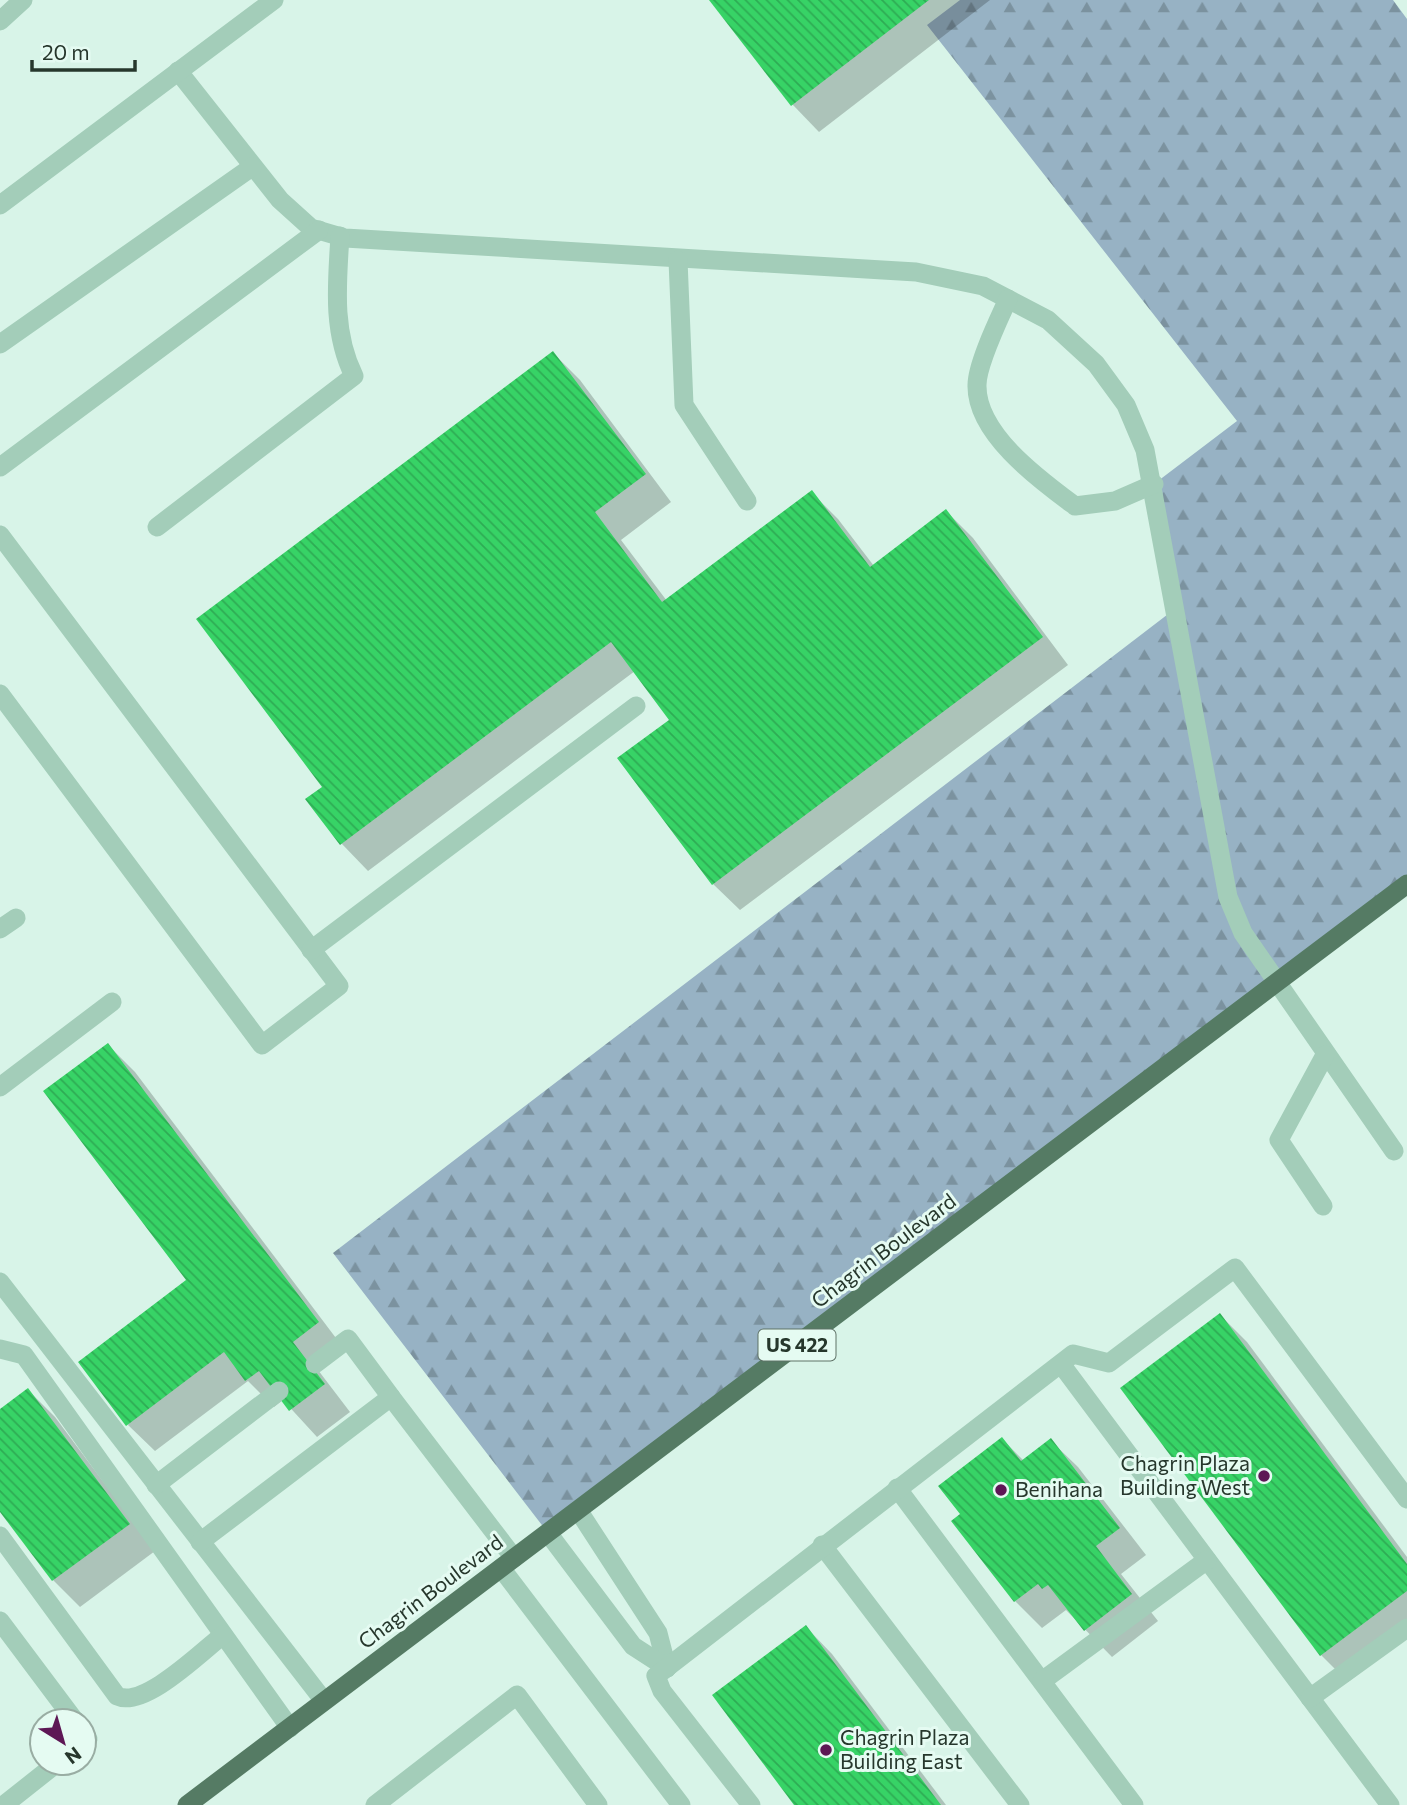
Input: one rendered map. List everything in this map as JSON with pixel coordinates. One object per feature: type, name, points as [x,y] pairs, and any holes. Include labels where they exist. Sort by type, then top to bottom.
[{"type":"main road","name":"Chagrin Boulevard","points":[[187,1805],[1407,884]]},
{"type":"street","points":[[0,21],[23,0]]},
{"type":"street","points":[[0,205],[274,0]]},
{"type":"street","points":[[178,71],[279,201],[311,228],[340,236],[678,260],[916,272],[983,286],[1048,320],[1096,364],[1126,405],[1145,450],[1228,897],[1243,933],[1279,981],[1325,1055],[1394,1151]]},
{"type":"street","points":[[0,344],[252,167]]},
{"type":"street","points":[[0,467],[319,230]]},
{"type":"street","points":[[157,527],[354,376],[343,354],[338,327],[336,289],[340,236]]},
{"type":"street","points":[[678,260],[684,404],[747,501]]},
{"type":"street","points":[[1008,299],[992,336],[977,384],[986,421],[1030,473],[1075,506],[1115,501],[1153,484]]},
{"type":"street","points":[[0,535],[339,986],[262,1045],[0,694]]},
{"type":"street","points":[[312,950],[636,706]]},
{"type":"street","points":[[0,1087],[112,1002]]},
{"type":"street","points":[[1323,1206],[1279,1140],[1325,1055]]},
{"type":"street","points":[[751,1805],[662,1691],[656,1676],[822,1545],[1073,1354],[1109,1363],[1235,1268],[1407,1499]]},
{"type":"street","points":[[0,1282],[324,1701]]},
{"type":"street","points":[[315,1364],[348,1339],[681,1805]]},
{"type":"street","points":[[0,1349],[12,1349],[23,1355],[290,1728]]},
{"type":"street","points":[[1061,1364],[1390,1805]]},
{"type":"street","points":[[156,1485],[279,1391]]},
{"type":"street","points":[[200,1542],[391,1397]]},
{"type":"street","points":[[897,1488],[1134,1805]]},
{"type":"street","points":[[578,1510],[658,1633],[667,1668]]},
{"type":"street","points":[[548,1533],[633,1646],[667,1668]]},
{"type":"street","points":[[0,1536],[117,1696],[126,1700],[145,1696],[223,1635]]},
{"type":"street","points":[[822,1545],[1020,1805]]},
{"type":"street","points":[[1042,1681],[1207,1560]]},
{"type":"street","points":[[0,1621],[64,1707]]},
{"type":"street","points":[[1310,1698],[1407,1628]]},
{"type":"street","points":[[375,1805],[517,1695],[598,1805]]},
{"type":"street","points":[[3,1805],[39,1777]]},
{"type":"green space","points":[[960,0],[1393,0],[1407,19],[1407,884],[548,1533],[333,1253],[1176,608],[1154,484],[1237,421],[927,25]]},
{"type":"building","points":[[709,0],[929,0],[791,106]]},
{"type":"building","points":[[553,351],[646,474],[595,512],[662,602],[812,490],[870,567],[946,509],[1043,637],[712,885],[617,758],[669,720],[611,642],[340,845],[305,799],[322,787],[196,619]]},
{"type":"building","points":[[108,1043],[319,1322],[293,1342],[325,1384],[289,1411],[259,1371],[245,1381],[224,1352],[126,1426],[78,1362],[186,1280],[43,1091]]},
{"type":"building","name":"Chagrin Plaza Building West","points":[[1220,1313],[1407,1564],[1407,1591],[1320,1656],[1120,1388]]},
{"type":"building","points":[[28,1388],[130,1524],[52,1581],[0,1512],[0,1409]]},
{"type":"building","points":[[1002,1437],[1021,1461],[1051,1438],[1120,1528],[1096,1546],[1132,1594],[1084,1631],[1048,1585],[1042,1589],[1038,1584],[1014,1602],[951,1521],[960,1514],[938,1486]]},
{"type":"building","name":"Chagrin Plaza Building East","points":[[806,1625],[941,1805],[794,1805],[712,1695]]},
{"type":"place","name":"Chagrin Plaza Building West","points":[[1264,1476]]},
{"type":"place","name":"Benihana","points":[[1001,1490]]},
{"type":"place","name":"Chagrin Plaza Building East","points":[[826,1750]]}]
